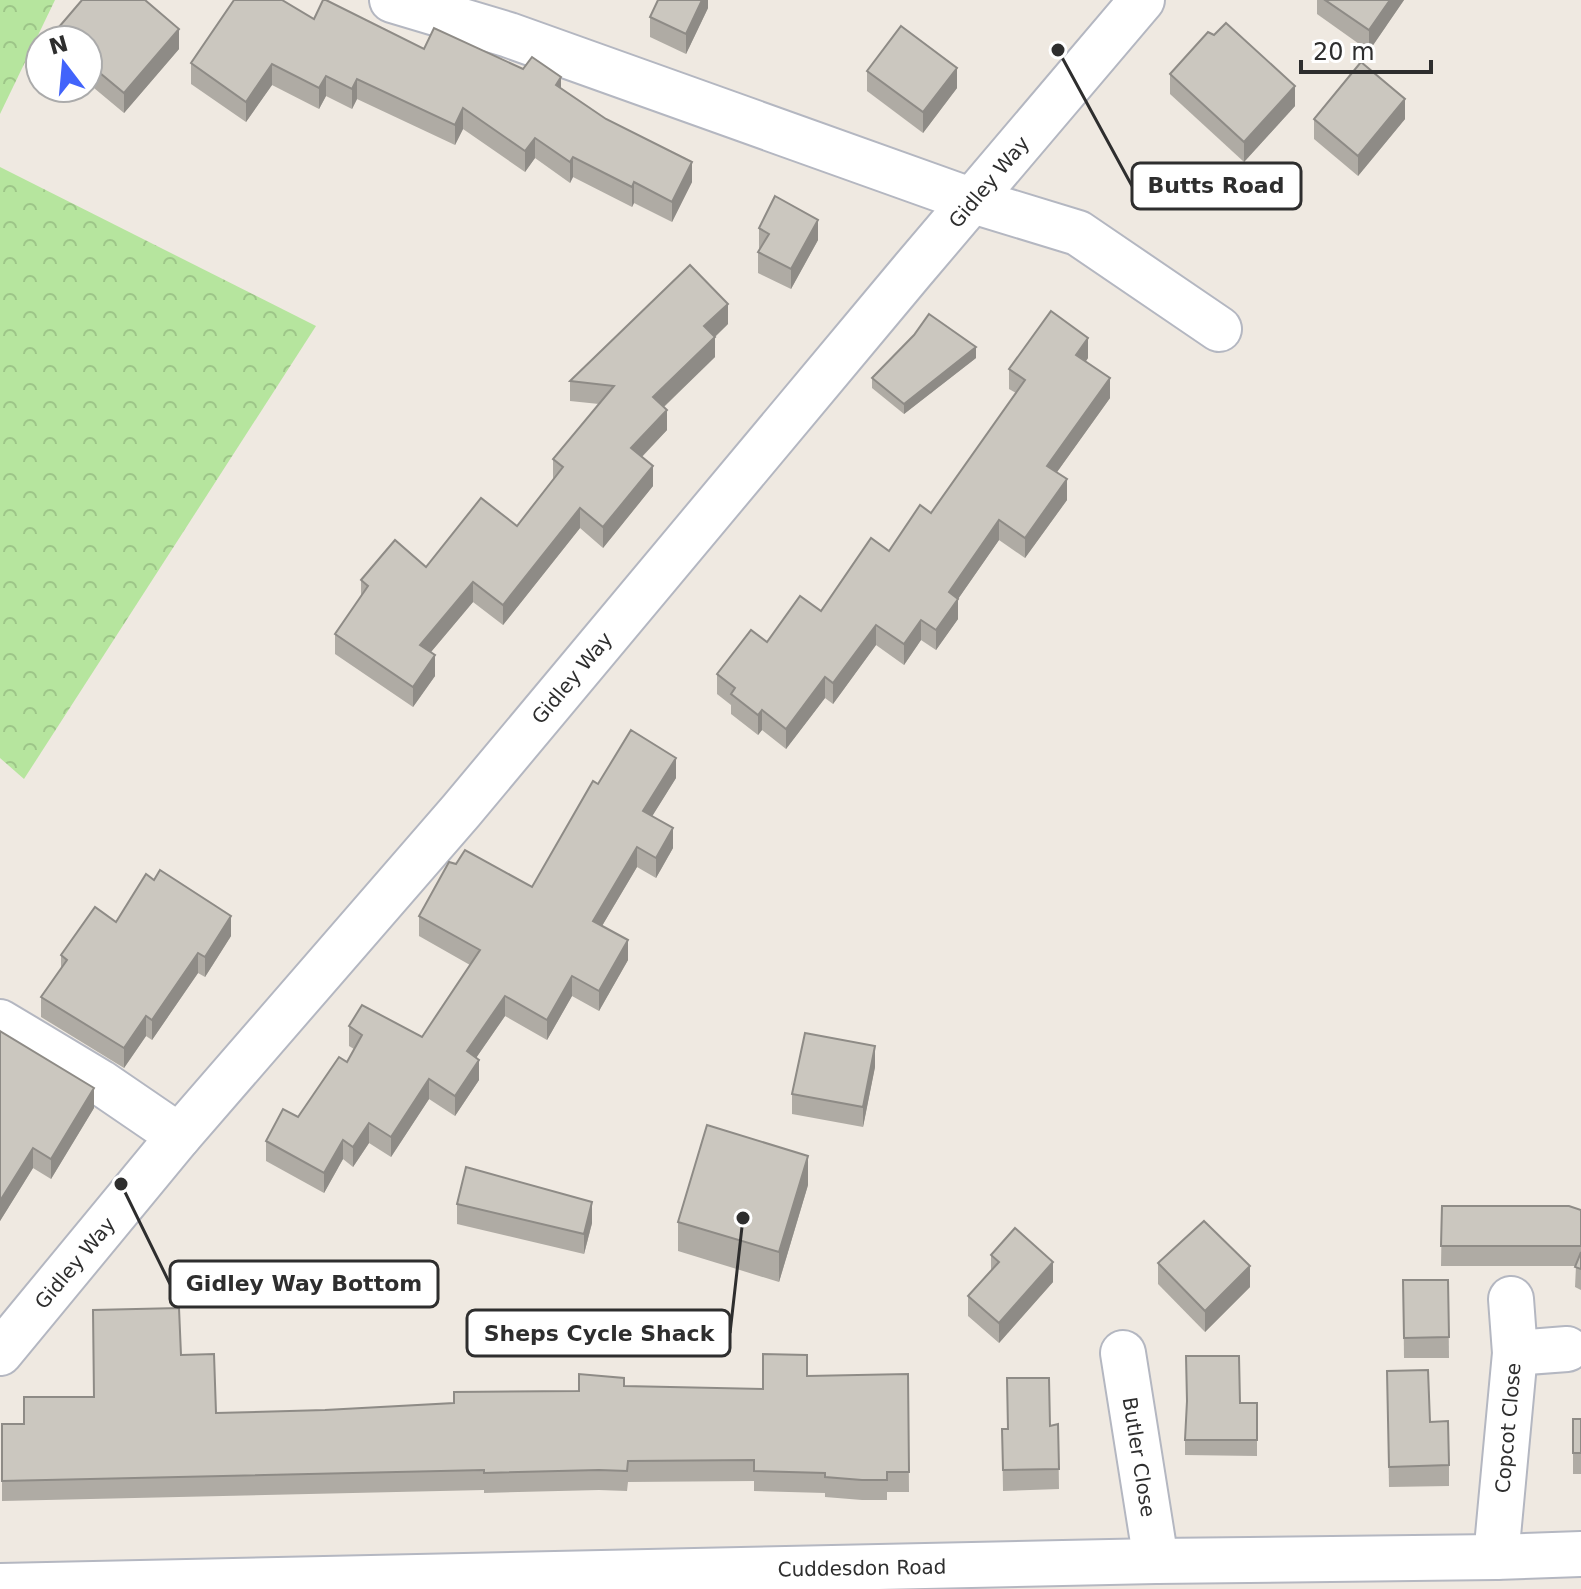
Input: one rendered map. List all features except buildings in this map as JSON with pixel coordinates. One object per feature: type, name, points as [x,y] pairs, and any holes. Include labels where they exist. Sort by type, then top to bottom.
[{"type":"street","points":[[392,0],[509,35],[973,201],[1078,233],[1219,329]]},
{"type":"street","name":"Gidley Way","points":[[0,1353],[179,1136],[461,811],[1142,0]]},
{"type":"street","points":[[0,1022],[100,1082],[179,1136]]},
{"type":"street","name":"Copcot Close","points":[[1496,1557],[1515,1353],[1511,1299]]},
{"type":"street","points":[[1515,1353],[1567,1349]]},
{"type":"street","name":"Butler Close","points":[[1123,1353],[1156,1561]]},
{"type":"street","name":"Cuddesdon Road","points":[[0,1586],[1581,1554]]},
{"type":"green space","points":[[0,0],[55,0],[43,24],[24,24],[24,64],[0,114]]},
{"type":"green space","points":[[0,167],[316,326],[24,779],[0,758]]},
{"type":"place","name":"Butts Road","points":[[1058,50]]},
{"type":"place","name":"Gidley Way Bottom","points":[[121,1184]]},
{"type":"place","name":"Sheps Cycle Shack","points":[[743,1218]]}]
